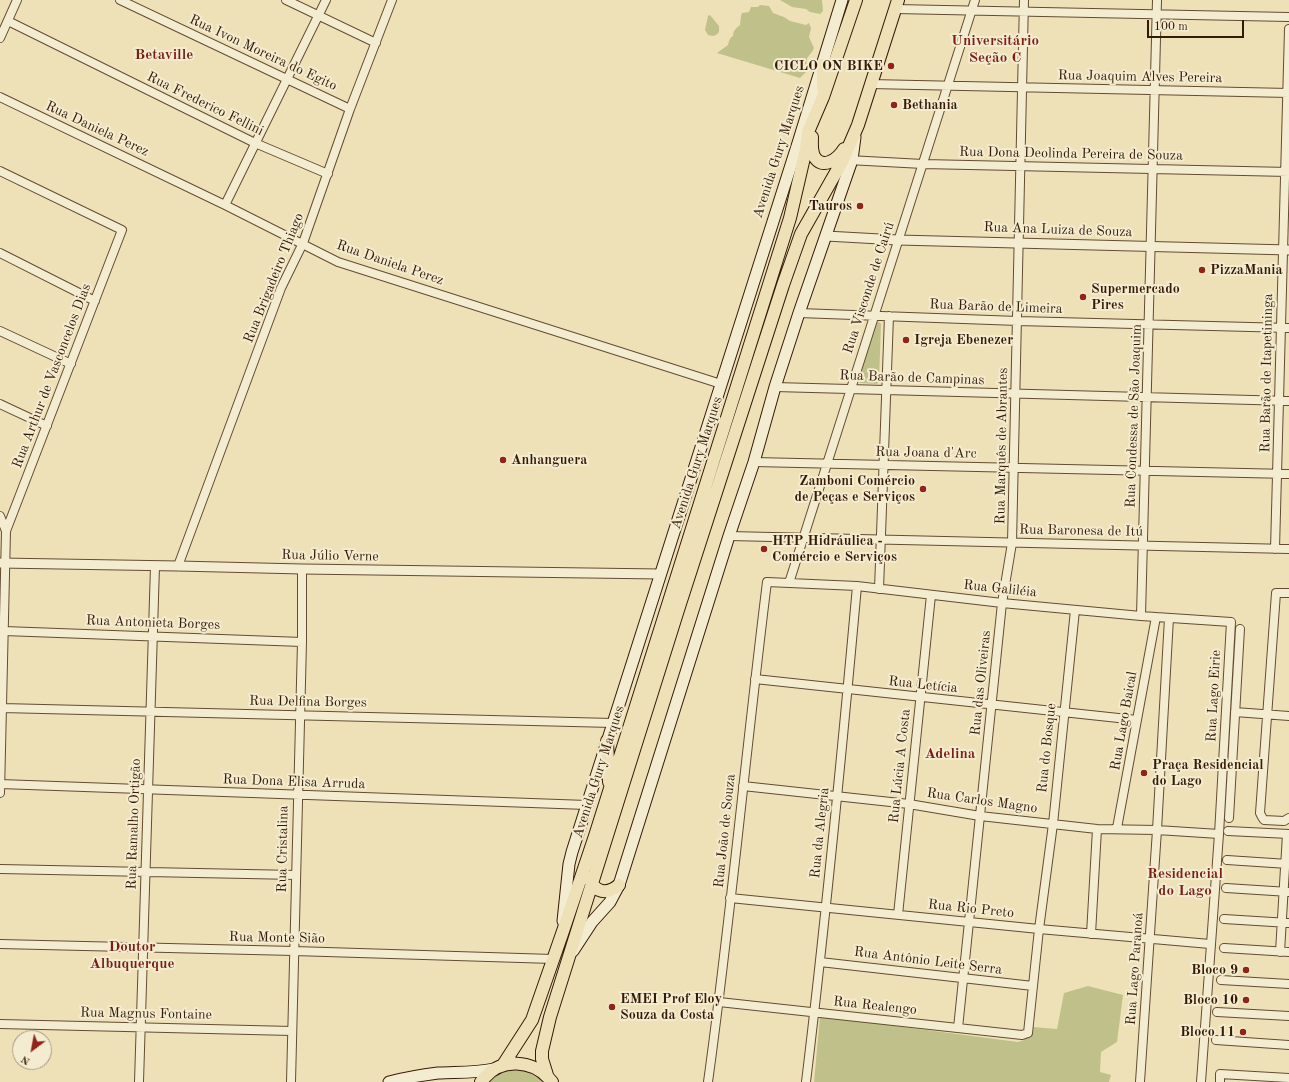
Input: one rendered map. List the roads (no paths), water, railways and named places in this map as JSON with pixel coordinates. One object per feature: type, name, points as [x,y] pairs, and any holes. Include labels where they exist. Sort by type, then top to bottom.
[{"type":"main road","name":"Avenida Gury Marques","points":[[562,934],[569,864],[721,384],[804,136],[822,65],[842,0]]},
{"type":"main road","name":"Avenida Gury Marques","points":[[481,1082],[488,1074],[499,1067],[532,1020],[562,934],[595,836],[790,218],[806,149],[804,136],[823,97],[856,0]]},
{"type":"main road","name":"Avenida Gury Marques","points":[[569,956],[592,922],[610,902],[619,885],[728,536],[754,462],[775,387],[826,236],[847,160],[896,3]]},
{"type":"main road","points":[[822,65],[823,97]]},
{"type":"main road","points":[[813,120],[812,150],[815,157],[819,161],[825,163],[830,162],[842,152],[858,125]]},
{"type":"main road","name":"Avenida Gury Marques","points":[[549,1079],[542,1059],[542,1051],[550,1017],[678,610],[792,259],[806,223],[847,160]]},
{"type":"main road","points":[[607,741],[609,790]]},
{"type":"main road","points":[[595,836],[588,872],[592,885],[597,889],[607,891],[619,885]]},
{"type":"main road","points":[[389,1082],[416,1076],[440,1073],[480,1072],[514,1063],[526,1064],[537,1068],[549,1079]]},
{"type":"street","points":[[0,38],[17,0]]},
{"type":"street","name":"Rua Ivon Moreira do Egito","points":[[120,0],[350,109]]},
{"type":"street","points":[[286,0],[376,43]]},
{"type":"street","points":[[225,205],[326,0]]},
{"type":"street","name":"Rua Brigadeiro Thiago","points":[[178,566],[281,288],[303,243],[350,109],[392,0]]},
{"type":"street","name":"Rua Visconde de Cairú","points":[[789,583],[975,0]]},
{"type":"street","name":"Rua Marquês de Abrantes","points":[[1002,604],[1012,542],[1024,0]]},
{"type":"street","name":"Rua Condessa de São Joaquim","points":[[1141,616],[1146,471],[1157,0]]},
{"type":"street","points":[[896,3],[972,10],[1024,12],[1289,17]]},
{"type":"street","name":"Rua Frederico Fellini","points":[[8,21],[255,143],[328,174]]},
{"type":"street","name":"Rua Barão de Itapetininga","points":[[1275,549],[1278,474],[1280,328],[1286,250],[1289,29]]},
{"type":"street","name":"Rua Joaquim Alves Pereira","points":[[870,84],[1288,93]]},
{"type":"street","name":"Rua Daniela Perez","points":[[0,97],[303,243],[338,262],[721,384]]},
{"type":"street","name":"Rua Dona Deolinda Pereira de Souza","points":[[830,162],[847,160],[923,164],[1287,172]]},
{"type":"street","name":"Rua Arthur de Vasconcelos Dias","points":[[0,171],[122,230],[6,531]]},
{"type":"street","name":"Rua Ana Luiza de Souza","points":[[826,236],[898,240],[1286,250]]},
{"type":"street","points":[[0,253],[95,301]]},
{"type":"street","name":"Rua Barão de Limeira","points":[[799,313],[1018,321],[1289,328]]},
{"type":"street","points":[[879,589],[888,316]]},
{"type":"street","points":[[0,331],[71,364]]},
{"type":"street","name":"Rua Barão de Campinas","points":[[775,387],[1289,401]]},
{"type":"street","points":[[0,404],[47,426]]},
{"type":"street","name":"Rua Joana d'Arc","points":[[754,462],[1289,474]]},
{"type":"street","points":[[0,516],[6,531],[3,564],[4,631],[0,793]]},
{"type":"street","name":"Rua Baronesa de Itú","points":[[728,536],[1289,549]]},
{"type":"street","name":"Rua Júlio Verne","points":[[3,564],[660,574]]},
{"type":"street","name":"Rua Ramalho Ortigão","points":[[139,1082],[155,566]]},
{"type":"street","name":"Rua Cristalina","points":[[291,1082],[302,642],[302,569]]},
{"type":"street","name":"Rua Galiléia","points":[[767,582],[857,586],[1002,604],[1231,622]]},
{"type":"street","name":"Rua João de Souza","points":[[708,1082],[719,1002],[767,582]]},
{"type":"street","name":"Rua da Alegria","points":[[806,1082],[826,908],[857,586]]},
{"type":"street","points":[[1289,593],[1276,593],[1260,812],[1264,820],[1284,821],[1289,818]]},
{"type":"street","name":"Rua Lúcia A Costa","points":[[898,915],[931,595]]},
{"type":"street","name":"Rua das Oliveiras","points":[[958,1028],[1002,604]]},
{"type":"street","name":"Rua do Bosque","points":[[1028,1033],[1039,929],[1053,824],[1076,610]]},
{"type":"street","name":"Rua Lago Baical","points":[[1117,828],[1156,617]]},
{"type":"street","name":"Rua Lago Paranoá","points":[[1140,1082],[1157,830],[1169,618]]},
{"type":"street","name":"Rua Lago Eirie","points":[[1201,1082],[1219,834],[1231,622]]},
{"type":"street","points":[[1229,818],[1240,629]]},
{"type":"street","name":"Rua Antonieta Borges","points":[[4,631],[302,642]]},
{"type":"street","name":"Rua Letícia","points":[[755,679],[1137,720]]},
{"type":"street","name":"Rua Delfina Borges","points":[[2,708],[613,723]]},
{"type":"street","points":[[1235,712],[1289,716]]},
{"type":"street","name":"Rua Dona Elisa Arruda","points":[[0,784],[587,805]]},
{"type":"street","name":"Rua Carlos Magno","points":[[743,786],[909,804],[980,816],[1097,829],[1117,828],[1219,834]]},
{"type":"street","points":[[1091,934],[1097,829]]},
{"type":"street","points":[[1228,831],[1288,834],[1285,923],[1280,952]]},
{"type":"street","points":[[1227,860],[1287,864]]},
{"type":"street","points":[[0,869],[296,875]]},
{"type":"street","points":[[1226,888],[1286,892]]},
{"type":"street","name":"Rua Rio Preto","points":[[730,898],[1091,934],[1210,944]]},
{"type":"street","points":[[1224,919],[1285,923]]},
{"type":"street","name":"Rua Monte Sião","points":[[0,944],[553,959]]},
{"type":"street","points":[[1224,948],[1289,952]]},
{"type":"street","name":"Rua Antônio Leite Serra","points":[[820,962],[1033,986]]},
{"type":"street","points":[[1221,980],[1289,984]]},
{"type":"street","name":"Rua Realengo","points":[[719,1002],[1022,1035],[1028,1033]]},
{"type":"street","points":[[1217,1012],[1289,1016]]},
{"type":"street","name":"Rua Magnus Fontaine","points":[[0,1024],[292,1031]]},
{"type":"street","points":[[1216,1040],[1289,1045]]},
{"type":"street","points":[[1220,1078],[1289,1078]]},
{"type":"place","name":"CICLO ON BIKE","points":[[891,66]]},
{"type":"place","name":"Bethania","points":[[894,105]]},
{"type":"place","name":"Tauros","points":[[860,206]]},
{"type":"place","name":"PizzaMania","points":[[1202,270]]},
{"type":"place","name":"Supermercado Pires","points":[[1083,297]]},
{"type":"place","name":"Igreja Ebenezer","points":[[906,340]]},
{"type":"place","name":"Anhanguera","points":[[503,460]]},
{"type":"place","name":"Zamboni Comércio de Peças e Serviços","points":[[923,489]]},
{"type":"place","name":"HTP Hidráulica - Comércio e Serviços","points":[[764,549]]},
{"type":"place","name":"Praça Residencial do Lago","points":[[1144,773]]},
{"type":"place","name":"Bloco 9","points":[[1246,970]]},
{"type":"place","name":"Bloco 10","points":[[1246,1000]]},
{"type":"place","name":"EMEI Prof Eloy Souza da Costa","points":[[612,1007]]},
{"type":"place","name":"Bloco 11","points":[[1243,1032]]},
{"type":"district","name":"Universitário Seção C","points":[[995,50]]},
{"type":"district","name":"Betaville","points":[[164,55]]},
{"type":"district","name":"Adelina","points":[[950,754]]},
{"type":"district","name":"Residencial do Lago","points":[[1185,882]]},
{"type":"district","name":"Doutor Albuquerque","points":[[132,956]]}]
